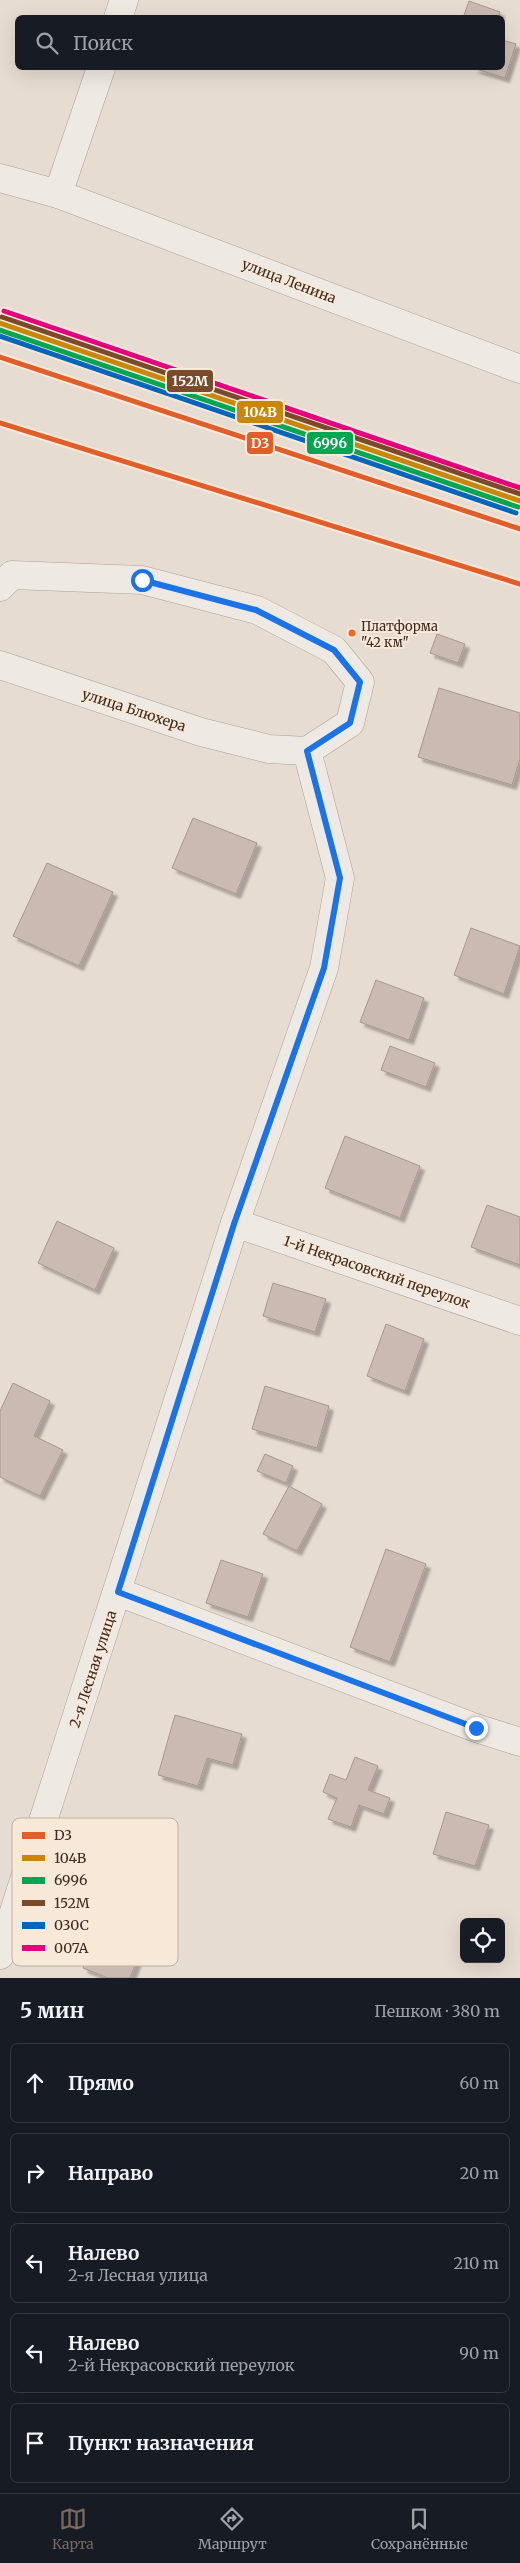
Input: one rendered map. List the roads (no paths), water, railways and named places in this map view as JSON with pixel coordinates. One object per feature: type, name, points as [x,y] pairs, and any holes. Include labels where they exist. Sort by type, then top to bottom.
[{"type":"street","points":[[119,15],[124,0]]},
{"type":"street","points":[[58,194],[100,70]]},
{"type":"street","name":"улица Ленина","points":[[0,178],[58,194],[520,369]]},
{"type":"street","points":[[0,588],[12,575],[142,580],[256,610],[334,650],[360,682],[354,709],[350,723],[307,751]]},
{"type":"street","name":"улица Блюхера","points":[[0,666],[201,732],[268,749],[307,751]]},
{"type":"street","name":"2-я Лесная улица","points":[[45,1818],[234,1224],[324,968],[340,878],[307,751]]},
{"type":"street","name":"1-й Некрасовский переулок","points":[[234,1224],[520,1321]]},
{"type":"street","points":[[118,1592],[476,1728],[520,1742]]},
{"type":"street","name":"2-я Лесная улица","points":[[0,1955],[12,1918]]},
{"type":"place","name":"Платформа \"42 км\"","points":[[352,633]]}]
